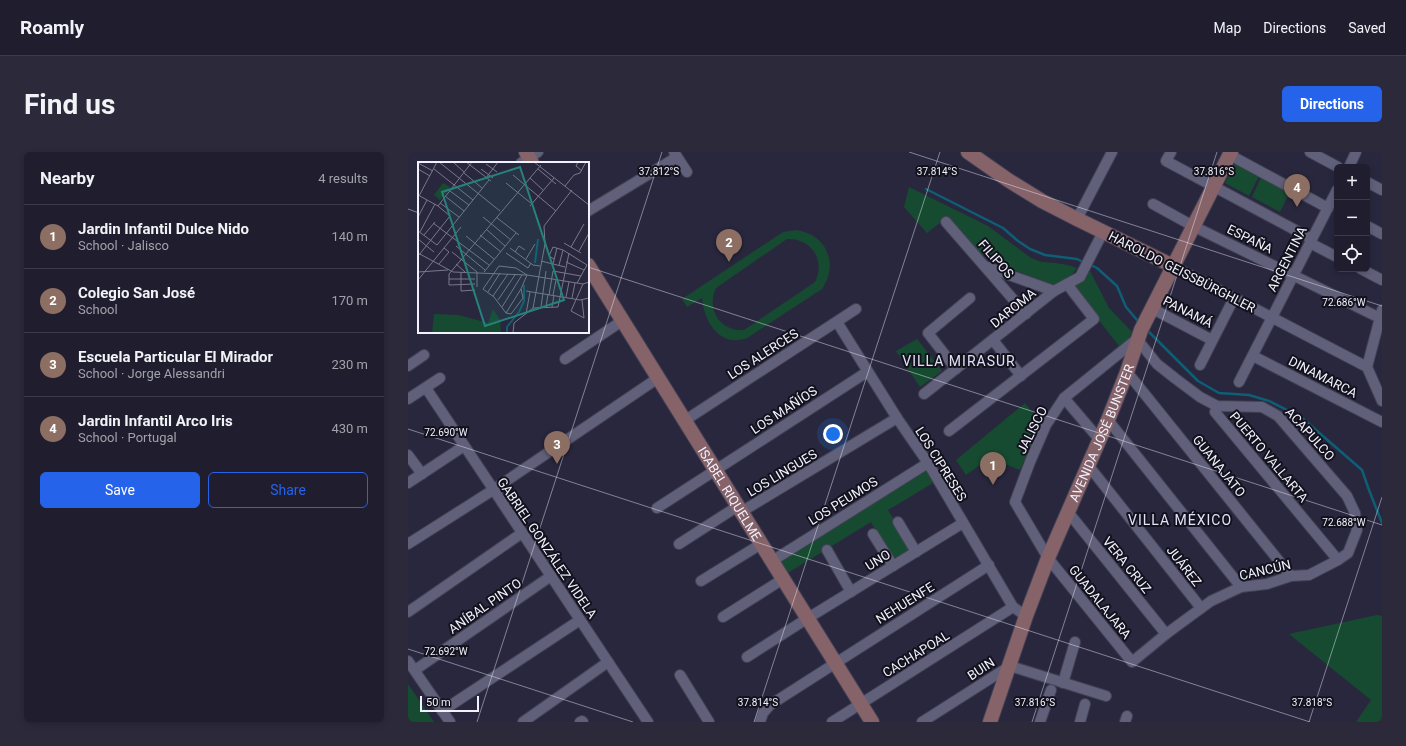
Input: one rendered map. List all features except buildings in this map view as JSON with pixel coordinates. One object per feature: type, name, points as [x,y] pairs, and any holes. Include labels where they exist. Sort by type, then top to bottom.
[{"type":"street","name":"HAROLDO GEISSBÜRGHLER","points":[[968,152],[1008,180],[1042,201],[1173,266],[1367,367]]},
{"type":"street","points":[[1077,219],[1112,152]]},
{"type":"street","points":[[1310,152],[1334,165]]},
{"type":"street","points":[[1350,164],[1356,152]]},
{"type":"street","points":[[589,210],[676,154],[687,172]]},
{"type":"street","points":[[1230,154],[1331,208]]},
{"type":"street","name":"AVENIDA JOSÉ BUNSTER","points":[[990,722],[1026,616],[1048,558],[1100,440],[1127,372],[1137,338],[1230,154]]},
{"type":"street","points":[[1168,157],[1213,187],[1334,255]]},
{"type":"street","points":[[1370,184],[1382,190]]},
{"type":"street","name":"ESPAÑA","points":[[1153,204],[1193,226],[1294,275],[1381,314]]},
{"type":"street","name":"ARGENTINA","points":[[1239,382],[1311,241],[1331,208]]},
{"type":"street","name":"FILIPOS","points":[[946,222],[1026,314]]},
{"type":"street","points":[[1370,228],[1382,234]]},
{"type":"street","name":"DAROMA","points":[[924,394],[1054,291],[1080,277],[1103,232]]},
{"type":"street","points":[[985,266],[1054,291]]},
{"type":"street","name":"ISABEL RIQUELME","points":[[590,272],[658,378],[872,722]]},
{"type":"street","points":[[1367,272],[1382,280]]},
{"type":"street","points":[[949,431],[1094,319],[1067,284]]},
{"type":"street","points":[[956,369],[928,333],[970,298]]},
{"type":"street","points":[[1200,365],[1234,298]]},
{"type":"street","name":"PANAMÁ","points":[[1151,308],[1212,340]]},
{"type":"street","name":"LOS ALERCES","points":[[684,421],[856,309]]},
{"type":"street","points":[[1381,314],[1367,367],[1382,401]]},
{"type":"street","points":[[565,359],[622,321]]},
{"type":"street","name":"LOS CIPRESES","points":[[837,322],[867,372],[928,463],[1013,607],[1026,616]]},
{"type":"street","name":"JALISCO","points":[[1048,558],[1015,502],[1030,462],[1046,425],[1064,398],[1137,338]]},
{"type":"street","name":"ACAPULCO","points":[[1137,338],[1157,364],[1200,397],[1217,406],[1262,407],[1278,416],[1347,496],[1355,513],[1357,530]]},
{"type":"street","points":[[993,340],[1020,376]]},
{"type":"street","points":[[408,366],[424,355]]},
{"type":"street","name":"DINAMARCA","points":[[1253,356],[1382,422]]},
{"type":"street","name":"LOS MAÑÍOS","points":[[657,508],[715,469],[867,372]]},
{"type":"street","name":"GUANAJATO","points":[[1127,372],[1292,576]]},
{"type":"street","points":[[408,399],[440,378]]},
{"type":"street","points":[[408,544],[492,490],[658,378]]},
{"type":"street","name":"GABRIEL GONZÁLEZ VIDELA","points":[[426,388],[492,490],[648,722]]},
{"type":"street","points":[[1064,398],[1100,440]]},
{"type":"street","name":"PUERTO VALLARTA","points":[[1217,406],[1215,412],[1338,560]]},
{"type":"street","name":"LOS LINGUES","points":[[679,544],[897,418]]},
{"type":"street","points":[[1108,420],[1241,587]]},
{"type":"street","points":[[408,483],[464,446]]},
{"type":"street","points":[[408,456],[422,474]]},
{"type":"street","name":"LOS PEUMOS","points":[[772,561],[928,463]]},
{"type":"street","name":"JUÁREZ","points":[[1088,465],[1201,608]]},
{"type":"street","name":"VERA CRUZ","points":[[1068,512],[1166,634]]},
{"type":"street","points":[[898,522],[916,552]]},
{"type":"street","name":"UNO","points":[[747,658],[808,618],[963,523]]},
{"type":"street","name":"CANCÚN","points":[[1132,662],[1166,634],[1212,601],[1241,587],[1267,584],[1292,576],[1309,575],[1338,560],[1348,553],[1357,530]]},
{"type":"street","points":[[408,612],[522,533]]},
{"type":"street","points":[[873,534],[893,566]]},
{"type":"street","points":[[700,581],[761,544]]},
{"type":"street","points":[[827,550],[851,592]]},
{"type":"street","name":"GUADALAJARA","points":[[1048,558],[1132,662]]},
{"type":"street","name":"NEHUENFE","points":[[760,722],[763,713],[770,705],[835,662],[989,565]]},
{"type":"street","name":"ANÍBAL PINTO","points":[[415,670],[551,576]]},
{"type":"street","points":[[723,617],[783,579]]},
{"type":"street","name":"CACHAPOAL","points":[[832,722],[1013,607]]},
{"type":"street","points":[[442,711],[580,620]]},
{"type":"street","points":[[1063,683],[1075,642]]},
{"type":"street","points":[[408,661],[450,722]]},
{"type":"street","points":[[523,722],[608,662]]},
{"type":"street","name":"BUIN","points":[[922,722],[1010,666],[1106,696]]},
{"type":"street","points":[[680,675],[709,722]]},
{"type":"street","points":[[1040,722],[1050,690]]},
{"type":"street","points":[[1080,722],[1084,704]]},
{"type":"green space","points":[[1236,161],[1260,174],[1249,196],[1225,183]]},
{"type":"green space","points":[[1262,175],[1291,190],[1280,212],[1252,197]]},
{"type":"green space","points":[[909,187],[988,226],[1031,258],[1042,262],[1068,265],[1077,268],[1070,277],[1053,286],[993,261],[980,253],[946,218],[927,233],[904,207]]},
{"type":"green space","points":[[796,230],[807,233],[816,237],[822,244],[827,252],[829,270],[827,279],[822,289],[747,338],[737,340],[728,339],[721,336],[715,330],[706,315],[702,298],[687,307],[682,299],[783,232]],"holes":[[[787,239],[796,240],[809,246],[817,258],[819,266],[815,282],[744,330],[735,330],[722,323],[717,318],[714,311],[713,296],[716,288]]]},
{"type":"green space","points":[[1090,271],[1109,308],[1132,332],[1129,338],[1119,346],[1073,287],[1081,283]]},
{"type":"green space","points":[[917,339],[942,371],[920,387],[896,351]]},
{"type":"green space","points":[[1025,403],[1041,423],[1020,470],[990,458],[966,475],[956,460]]},
{"type":"green space","points":[[925,467],[933,483],[888,510],[912,550],[893,563],[871,522],[786,574],[777,560]]},
{"type":"green space","points":[[1377,615],[1382,616],[1382,722],[1356,722],[1371,700],[1289,634]]},
{"type":"green space","points":[[408,684],[434,722],[408,722]]},
{"type":"waterway","points":[[926,189],[1003,228],[1030,249],[1045,255],[1077,259],[1081,261]]},
{"type":"waterway","points":[[1093,266],[1117,286],[1126,307],[1137,320]]},
{"type":"waterway","points":[[1148,331],[1198,381],[1219,393],[1249,395],[1269,401],[1301,417],[1362,470],[1382,523]]},
{"type":"place","name":"Jardin Infantil Arco Iris","points":[[1297,207]]},
{"type":"place","name":"Colegio San José","points":[[729,262]]},
{"type":"place","name":"Escuela Particular El Mirador","points":[[557,464]]},
{"type":"place","name":"Jardin Infantil Dulce Nido","points":[[993,485]]},
{"type":"district","name":"VILLA MIRASUR","points":[[959,361]]},
{"type":"district","name":"VILLA MÉXICO","points":[[1180,520]]}]
